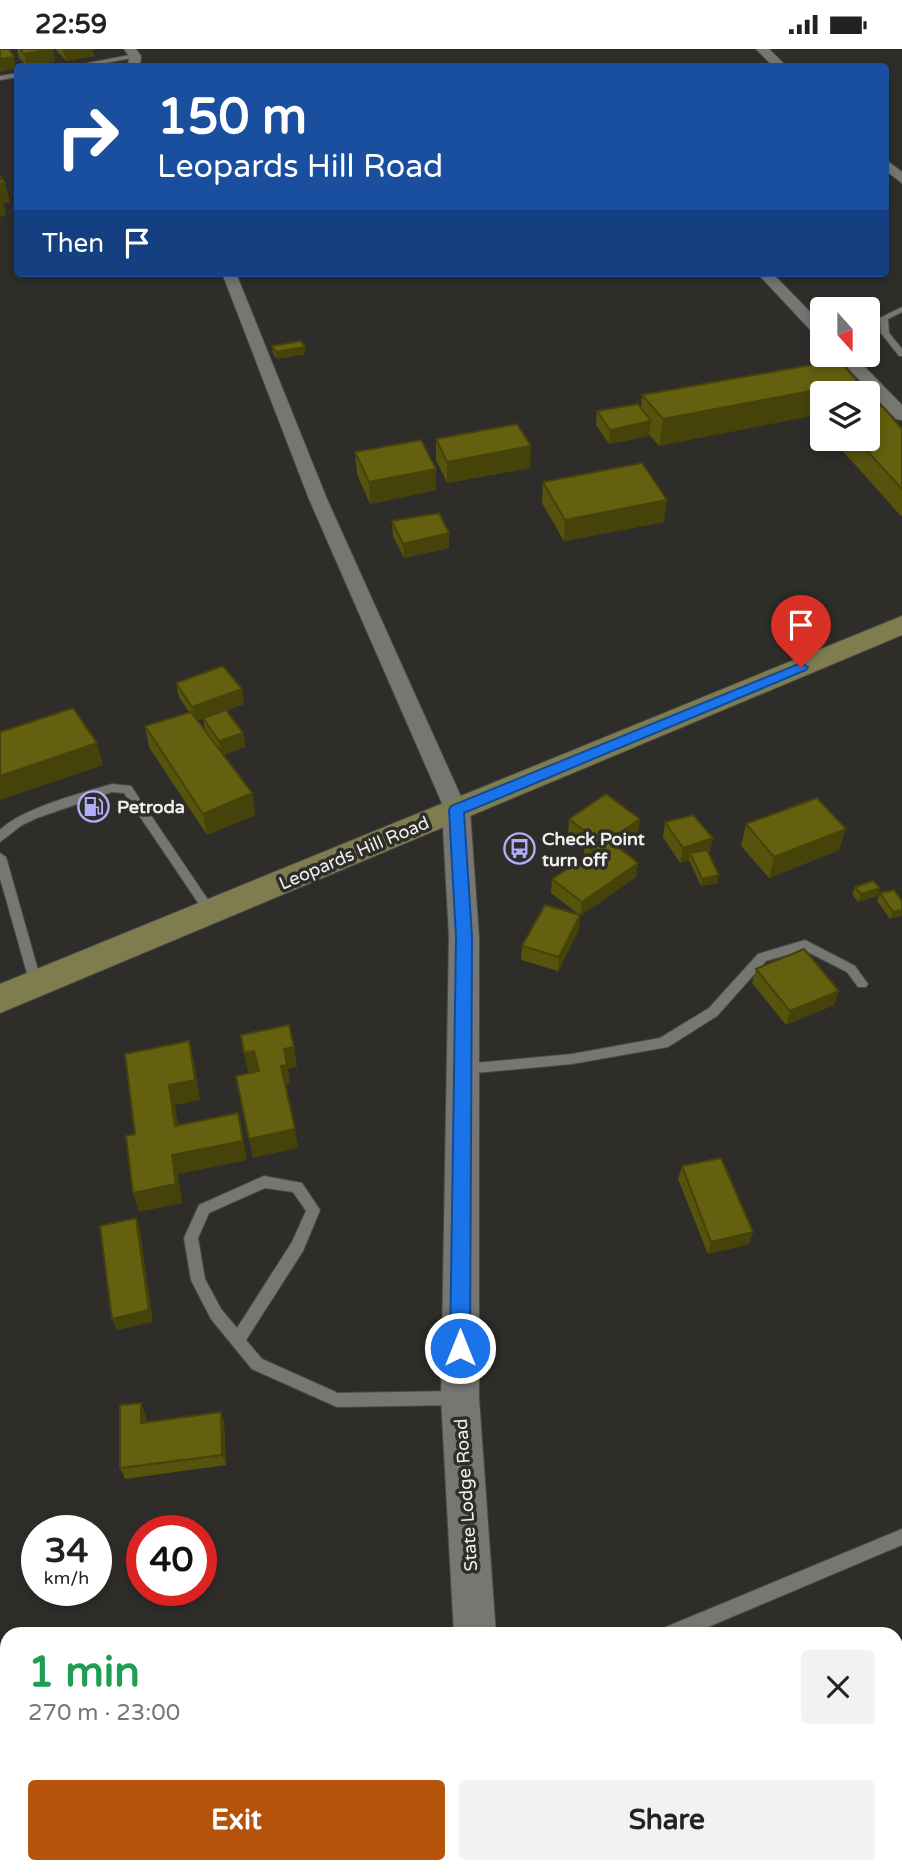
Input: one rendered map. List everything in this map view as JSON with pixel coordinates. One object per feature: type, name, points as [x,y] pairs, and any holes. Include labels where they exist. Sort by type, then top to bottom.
[{"type":"main road","name":"Leopards Hill Road","points":[[0,999],[902,625]]},
{"type":"street","points":[[762,49],[777,63]]},
{"type":"street","points":[[889,166],[902,179]]},
{"type":"street","points":[[231,277],[318,499],[456,810]]},
{"type":"street","points":[[768,277],[810,321]]},
{"type":"street","points":[[856,367],[902,415]]},
{"type":"street","name":"State Lodge Road","points":[[456,810],[464,937],[460,1398],[474,1627]]},
{"type":"lane","points":[[95,63],[133,57]]},
{"type":"lane","points":[[902,309],[884,318],[885,333],[902,354]]},
{"type":"lane","points":[[0,838],[3,832],[21,820],[112,788],[127,789],[211,913]]},
{"type":"lane","points":[[0,857],[36,985]]},
{"type":"lane","points":[[464,1069],[572,1059],[663,1043],[713,1012],[762,957],[805,945],[851,969],[862,984]]},
{"type":"lane","points":[[237,1341],[298,1246],[313,1210],[297,1187],[264,1182],[204,1209],[191,1238],[198,1280],[216,1314],[237,1341],[257,1364],[338,1400],[460,1398]]},
{"type":"lane","points":[[686,1627],[902,1537]]},
{"type":"building","points":[[0,49],[9,49],[14,57],[0,59]]},
{"type":"building","points":[[20,49],[53,49],[24,54]]},
{"type":"building","points":[[301,341],[305,347],[276,352],[272,346]]},
{"type":"building","points":[[810,365],[845,367],[857,381],[810,381],[810,391],[663,419],[642,395]]},
{"type":"building","points":[[638,404],[651,421],[610,430],[597,411]]},
{"type":"building","points":[[880,406],[902,429],[902,489],[867,451],[880,451]]},
{"type":"building","points":[[517,424],[531,446],[447,462],[436,439]]},
{"type":"building","points":[[421,440],[436,469],[369,482],[355,452]]},
{"type":"building","points":[[642,463],[667,500],[565,520],[543,482]]},
{"type":"building","points":[[439,513],[449,533],[403,544],[392,521]]},
{"type":"building","points":[[223,666],[242,689],[192,707],[176,683]]},
{"type":"building","points":[[73,708],[97,743],[0,776],[0,732]]},
{"type":"building","points":[[226,710],[243,733],[219,741],[203,718]]},
{"type":"building","points":[[191,712],[252,793],[203,814],[145,726]]},
{"type":"building","points":[[606,794],[640,819],[609,840],[638,863],[582,902],[552,879],[594,851],[585,844],[594,838],[569,819]]},
{"type":"building","points":[[817,798],[846,829],[774,857],[746,824]]},
{"type":"building","points":[[693,815],[713,838],[683,848],[665,822]]},
{"type":"building","points":[[707,850],[719,875],[702,879],[690,853]]},
{"type":"building","points":[[873,881],[880,888],[861,894],[855,887]]},
{"type":"building","points":[[894,890],[902,901],[902,910],[893,912],[880,893]]},
{"type":"building","points":[[545,905],[580,915],[559,957],[522,946]]},
{"type":"building","points":[[804,949],[839,991],[790,1011],[756,969]]},
{"type":"building","points":[[289,1025],[294,1047],[284,1049],[287,1065],[281,1066],[295,1129],[249,1139],[236,1076],[259,1071],[254,1051],[244,1053],[241,1035]]},
{"type":"building","points":[[189,1041],[195,1080],[169,1085],[175,1126],[238,1113],[243,1141],[172,1155],[176,1184],[133,1193],[126,1136],[135,1134],[125,1054]]},
{"type":"building","points":[[721,1158],[753,1232],[711,1242],[682,1166]]},
{"type":"building","points":[[136,1218],[149,1310],[112,1319],[100,1226]]},
{"type":"building","points":[[141,1403],[141,1423],[221,1412],[222,1455],[120,1468],[120,1405]]},
{"type":"place","name":"Petroda","points":[[94,807]]},
{"type":"place","name":"Check Point turn off","points":[[519,849]]},
{"type":"route","points":[[460,1348],[464,937],[456,810],[801,667]]}]
